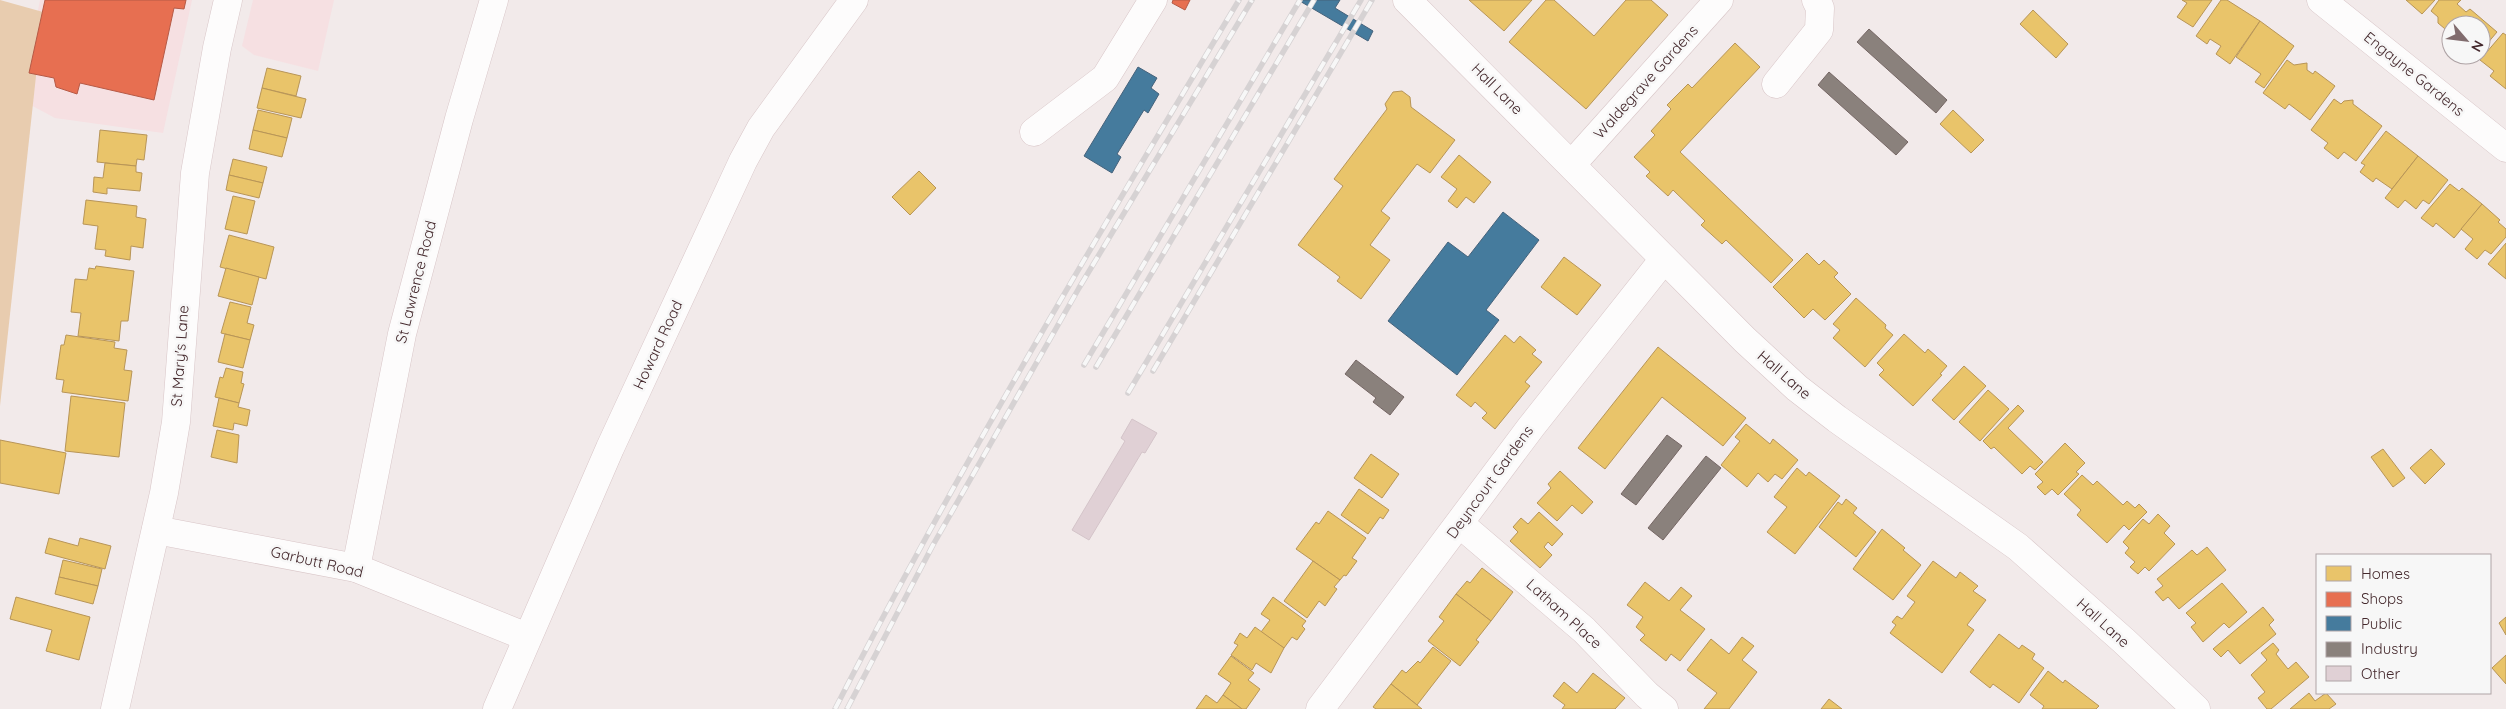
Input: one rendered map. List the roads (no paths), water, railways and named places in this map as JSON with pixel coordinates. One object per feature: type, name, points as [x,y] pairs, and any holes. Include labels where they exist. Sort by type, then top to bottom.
[{"type":"street","name":"St Mary's Lane","points":[[115,709],[156,530],[176,422],[195,173],[216,48],[228,0]]},
{"type":"street","name":"St Lawrence Road","points":[[356,568],[402,334],[459,119],[494,0]]},
{"type":"street","name":"Howard Road","points":[[497,709],[610,448],[743,161],[761,128],[854,0]]},
{"type":"street","points":[[1034,132],[1105,78],[1153,0]]},
{"type":"street","name":"Hall Lane","points":[[1407,0],[1745,340],[1797,388],[1887,455],[2018,547],[2124,641],[2196,709]]},
{"type":"street","name":"Waldegrave Gardens","points":[[1572,164],[1720,0]]},
{"type":"street","points":[[1776,84],[1819,30],[1820,8],[1816,0]]},
{"type":"street","name":"Engayne Gardens","points":[[2321,0],[2506,148]]},
{"type":"street","name":"Deyncourt Gardens","points":[[1320,709],[1531,427],[1664,259]]},
{"type":"street","name":"Latham Place","points":[[1460,524],[1584,630],[1647,695],[1664,709]]},
{"type":"street","name":"Garbutt Road","points":[[156,530],[356,568],[527,637]]},
{"type":"railway","points":[[835,709],[980,440],[1082,263],[1239,0]]},
{"type":"railway","points":[[847,709],[933,545],[1079,288],[1252,0]]},
{"type":"railway","points":[[1084,365],[1300,0]]},
{"type":"railway","points":[[1096,367],[1314,0]]},
{"type":"railway","points":[[1128,393],[1361,0]]},
{"type":"railway","points":[[1153,371],[1372,0]]}]
